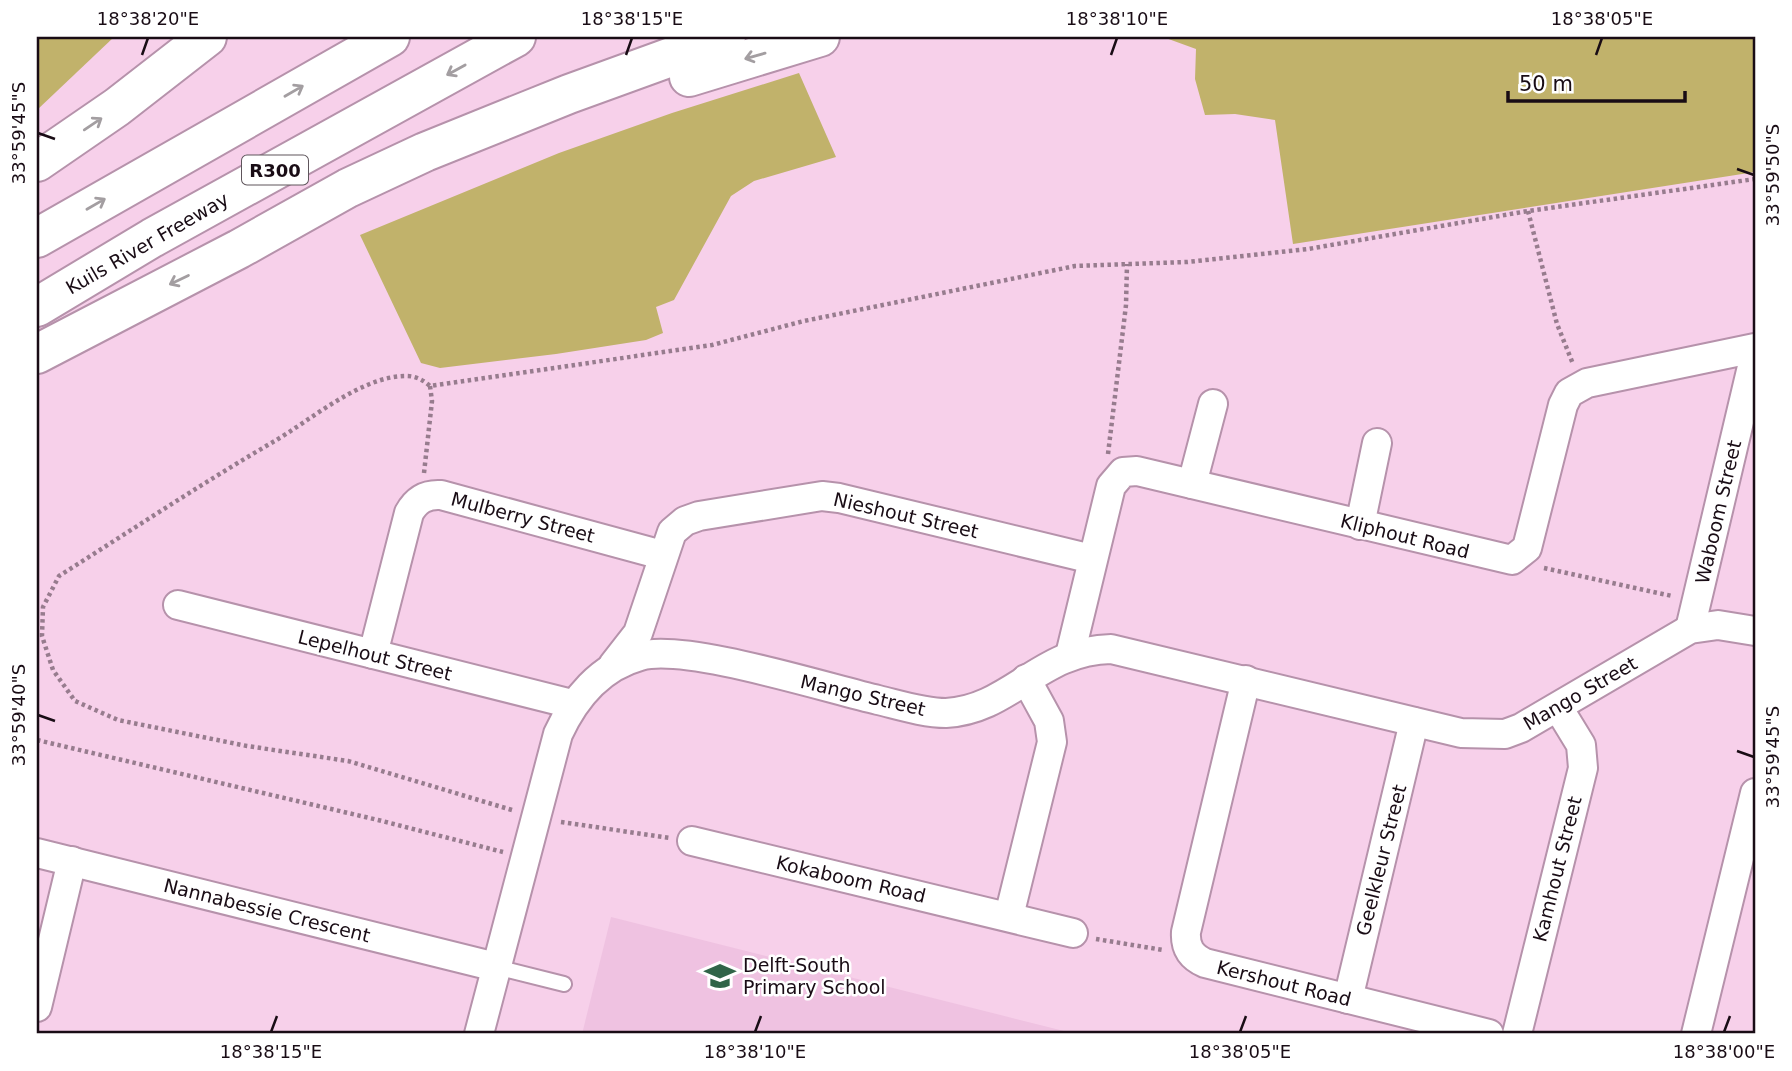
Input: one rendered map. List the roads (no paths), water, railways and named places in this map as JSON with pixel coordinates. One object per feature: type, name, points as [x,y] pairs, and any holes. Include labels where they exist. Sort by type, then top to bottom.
[{"type":"highway","points":[[37,162],[117,107],[207,37]]},
{"type":"highway","points":[[37,238],[390,37]]},
{"type":"highway","name":"Kuils River Freeway","points":[[37,307],[152,239],[516,37]]},
{"type":"highway","points":[[37,354],[239,249],[348,188],[425,152],[569,94],[726,37]]},
{"type":"highway","points":[[239,249],[522,134],[720,66],[820,37]]},
{"type":"street","name":"Kliphout Road","points":[[1092,559],[1111,486],[1117,475],[1130,470],[1512,561],[1527,548],[1563,405],[1569,393],[1581,385],[1755,348]]},
{"type":"street","name":"Waboom Street","points":[[1690,629],[1755,354]]},
{"type":"street","points":[[1192,484],[1213,404]]},
{"type":"street","points":[[1360,525],[1377,443]]},
{"type":"street","name":"Mulberry Street","points":[[373,654],[409,513],[422,499],[441,495],[663,555]]},
{"type":"street","name":"Nieshout Street","points":[[606,673],[638,633],[672,532],[692,518],[822,496],[1092,559]]},
{"type":"street","points":[[1070,654],[1092,559]]},
{"type":"street","name":"Lepelhout Street","points":[[178,606],[572,704]]},
{"type":"street","name":"Mango Street","points":[[479,1034],[558,734],[572,704],[606,673],[639,656],[684,653],[898,705],[943,713],[968,710],[993,700],[1070,654],[1111,649],[1461,733],[1505,734],[1559,709],[1690,629],[1718,625],[1755,631]]},
{"type":"street","points":[[1009,916],[1052,742],[1049,721],[1026,679]]},
{"type":"street","name":"Kershout Road","points":[[1245,680],[1186,932],[1187,947],[1205,963],[1489,1034]]},
{"type":"street","name":"Kamhout Street","points":[[1517,1034],[1583,768],[1581,745],[1559,709]]},
{"type":"street","name":"Geelkleur Street","points":[[1348,999],[1414,722]]},
{"type":"street","points":[[1696,1034],[1755,793]]},
{"type":"street","name":"Kokaboom Road","points":[[692,841],[1073,933]]},
{"type":"street","name":"Nannabessie Crescent","points":[[37,853],[496,967]]},
{"type":"street","points":[[37,1007],[72,862]]},
{"type":"lane","points":[[496,967],[565,984]]},
{"type":"place","name":"Delft-South Primary School","points":[[720,976]]}]
